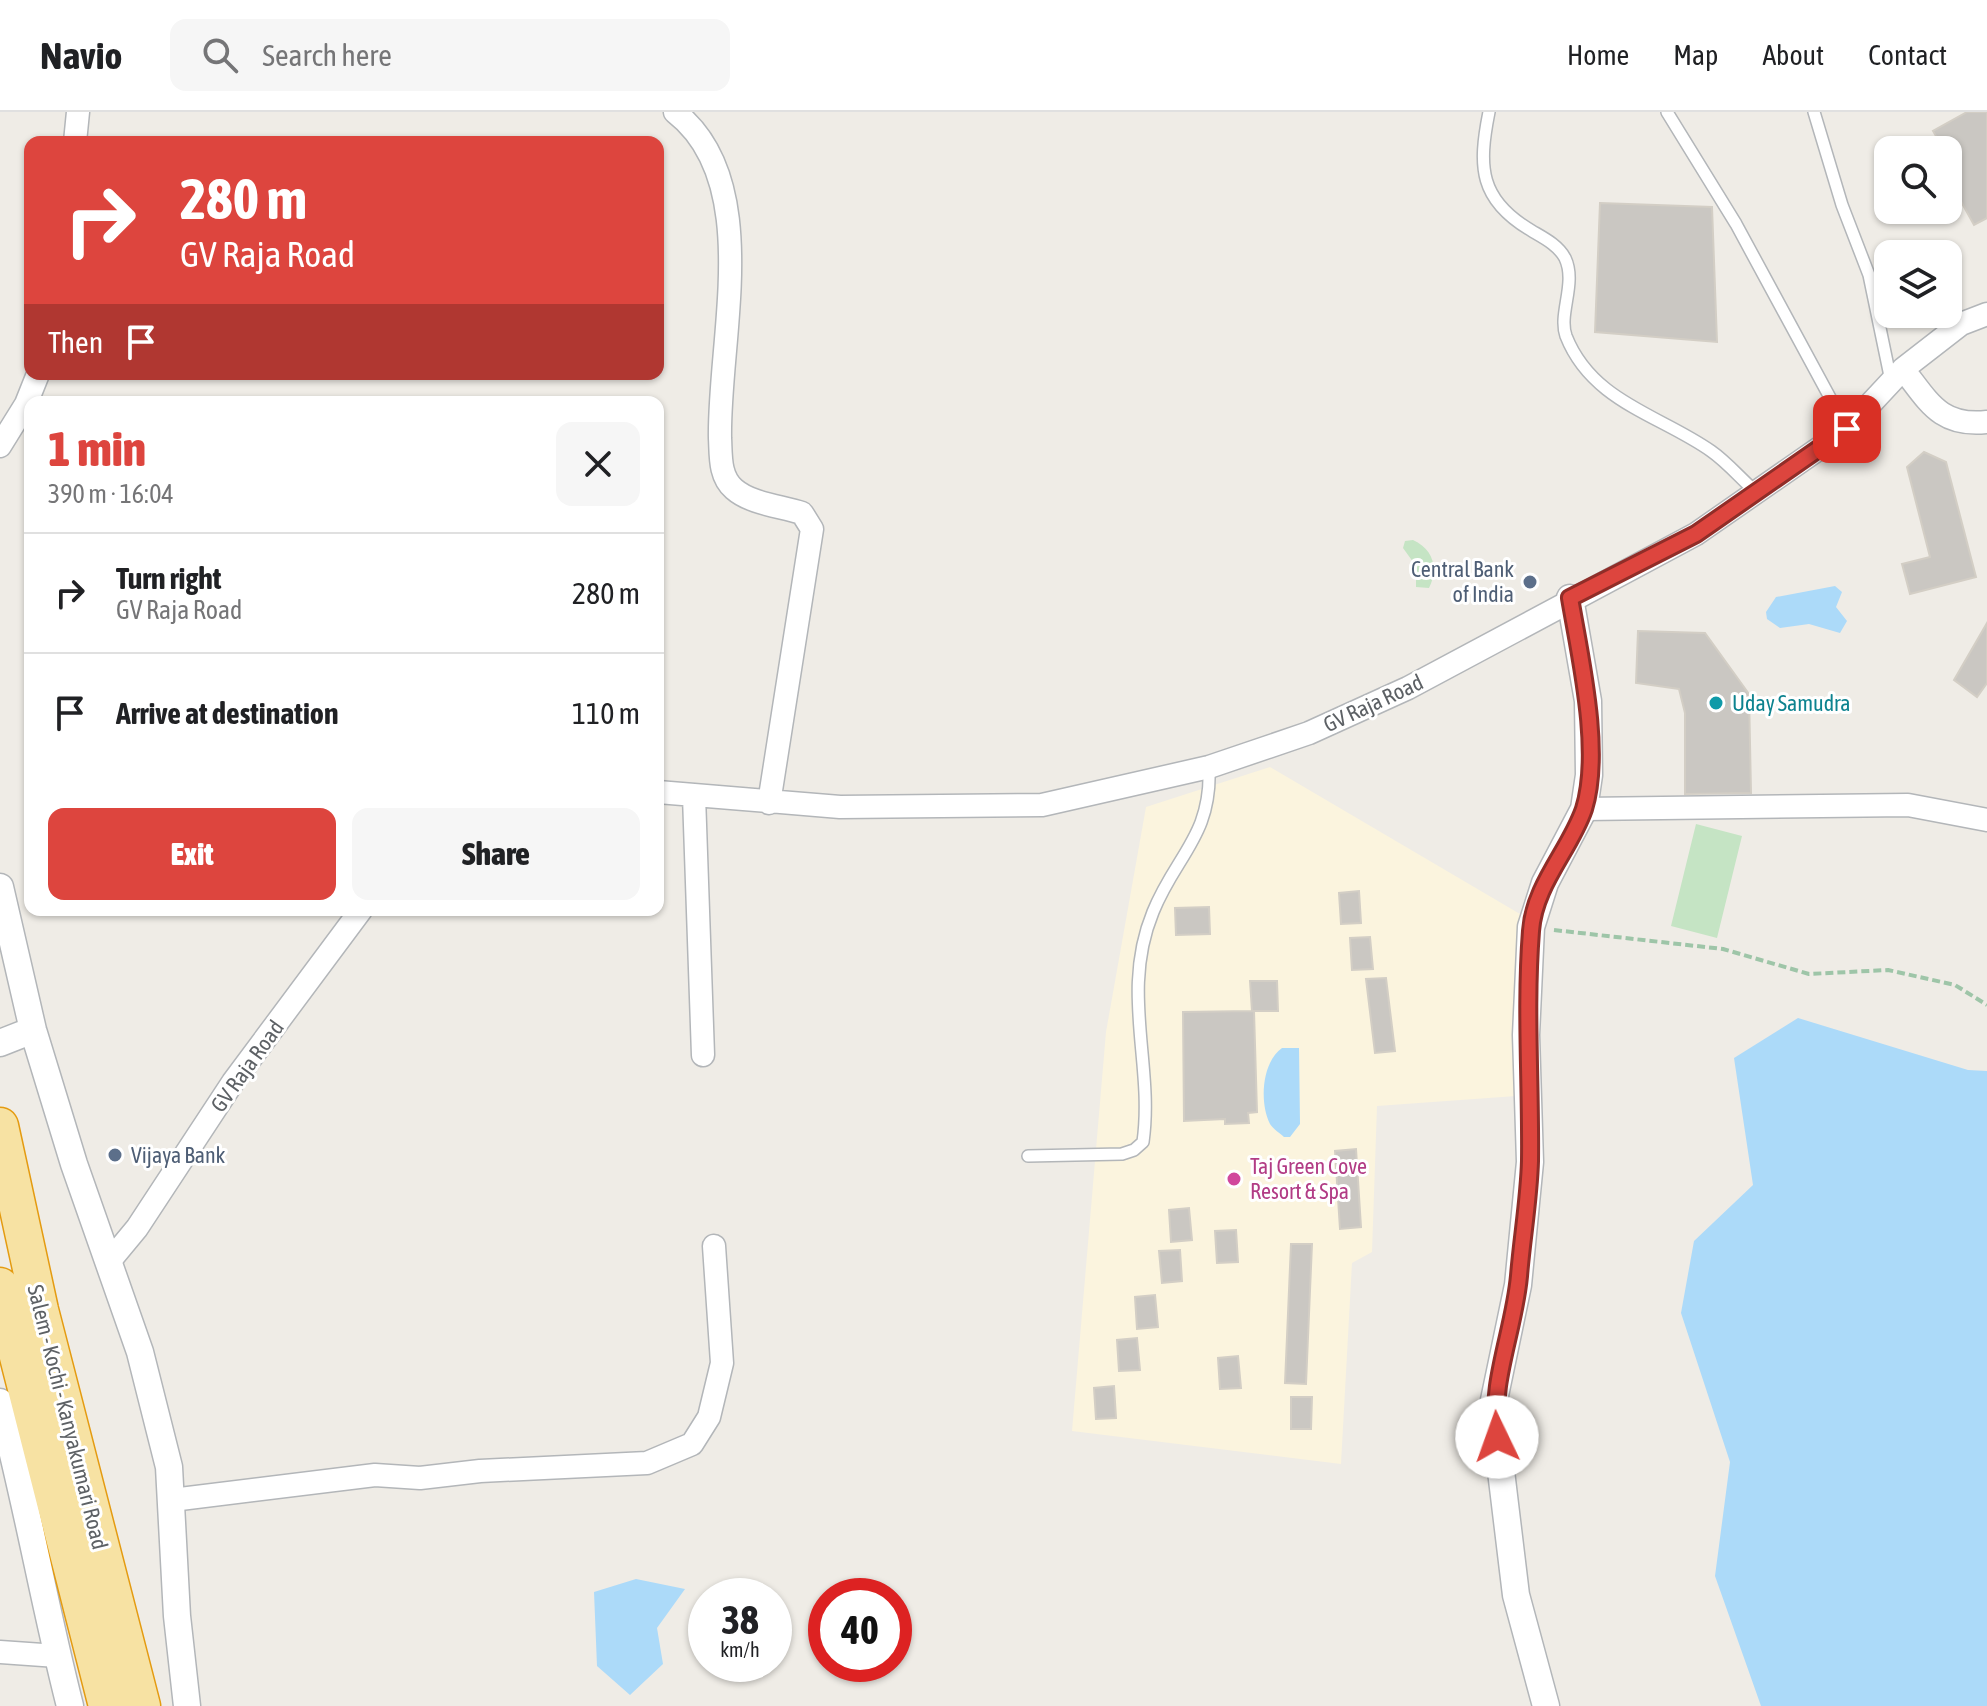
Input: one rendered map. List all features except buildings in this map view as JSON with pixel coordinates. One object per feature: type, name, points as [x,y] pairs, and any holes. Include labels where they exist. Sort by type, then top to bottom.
[{"type":"highway","name":"Salem - Kochi - Kanyakumari Road","points":[[0,1126],[16,1305],[107,1706]]},
{"type":"highway","name":"Salem - Kochi - Kanyakumari Road","points":[[16,1305],[142,1706]]},
{"type":"street","points":[[76,136],[78,112]]},
{"type":"street","points":[[675,112],[697,132],[713,157],[730,236],[720,419],[721,466],[731,487],[747,498],[802,513],[812,529],[769,803]]},
{"type":"street","name":"GV Raja Road","points":[[664,793],[769,803],[1042,805],[1209,767],[1309,733],[1408,688],[1570,598],[1696,534],[1847,429],[1897,375],[1961,324],[1987,314]]},
{"type":"street","points":[[1897,375],[1948,419],[1965,425],[1987,422]]},
{"type":"street","points":[[0,446],[24,407]]},
{"type":"street","points":[[1546,1706],[1516,1595],[1493,1405],[1518,1285],[1530,1162],[1526,1035],[1531,927],[1545,883],[1584,809],[1589,775],[1588,701],[1570,598]]},
{"type":"street","points":[[694,796],[703,1055]]},
{"type":"street","points":[[1584,809],[1908,805],[1987,820]]},
{"type":"street","points":[[0,887],[33,1030],[140,1352],[169,1467],[177,1616],[187,1706]]},
{"type":"street","name":"GV Raja Road","points":[[108,1263],[137,1228],[233,1082],[357,916]]},
{"type":"street","points":[[0,1043],[33,1030]]},
{"type":"street","points":[[172,1500],[375,1475],[420,1478],[480,1471],[647,1463],[692,1444],[709,1417],[722,1363],[714,1246]]},
{"type":"street","points":[[0,1402],[26,1497],[57,1656],[70,1706]]},
{"type":"street","points":[[0,1652],[57,1656]]},
{"type":"lane","points":[[1489,112],[1481,150],[1482,171],[1489,190],[1501,208],[1553,244],[1564,257],[1570,278],[1565,334],[1590,374],[1633,410],[1712,451],[1756,492]]},
{"type":"lane","points":[[1667,112],[1736,224],[1847,429]]},
{"type":"lane","points":[[1814,112],[1842,205],[1869,275],[1897,375]]},
{"type":"lane","points":[[1028,1156],[1122,1154],[1134,1150],[1143,1142],[1137,981],[1152,913],[1200,832],[1210,795],[1209,767]]},
{"type":"path","points":[[1531,927],[1723,949],[1809,974],[1888,970],[1955,985],[1987,1005]]},
{"type":"shaded area","name":"Taj Green Cove Resort & Spa","points":[[1270,767],[1520,914],[1516,1096],[1377,1106],[1372,1252],[1352,1263],[1341,1464],[1072,1431],[1106,1032],[1146,807]]},
{"type":"green space","points":[[1413,540],[1425,548],[1434,566],[1429,588],[1416,587],[1416,566],[1403,548],[1405,541]]},
{"type":"green space","points":[[1696,824],[1742,836],[1717,938],[1671,926]]},
{"type":"water","points":[[1835,586],[1842,592],[1836,607],[1847,621],[1840,633],[1809,624],[1780,628],[1767,619],[1766,612],[1776,597]]},
{"type":"water","points":[[1798,1018],[1968,1070],[1987,1071],[1987,1706],[1761,1706],[1715,1576],[1730,1462],[1681,1313],[1694,1241],[1753,1185],[1734,1058]]},
{"type":"water","points":[[1282,1048],[1299,1048],[1300,1124],[1290,1137],[1284,1137],[1271,1126],[1264,1105],[1267,1072],[1275,1054]]},
{"type":"water","points":[[636,1579],[685,1589],[657,1628],[663,1664],[630,1695],[597,1666],[594,1592]]},
{"type":"place","name":"Central Bank of India","points":[[1530,582]]},
{"type":"place","name":"Uday Samudra","points":[[1716,703]]},
{"type":"place","name":"Vijaya Bank","points":[[115,1155]]},
{"type":"place","name":"Taj Green Cove Resort & Spa","points":[[1234,1179]]},
{"type":"route","points":[[1497,1437],[1493,1405],[1518,1285],[1530,1162],[1526,1035],[1531,927],[1545,883],[1584,809],[1589,775],[1588,701],[1570,598],[1696,534],[1847,429]]}]
